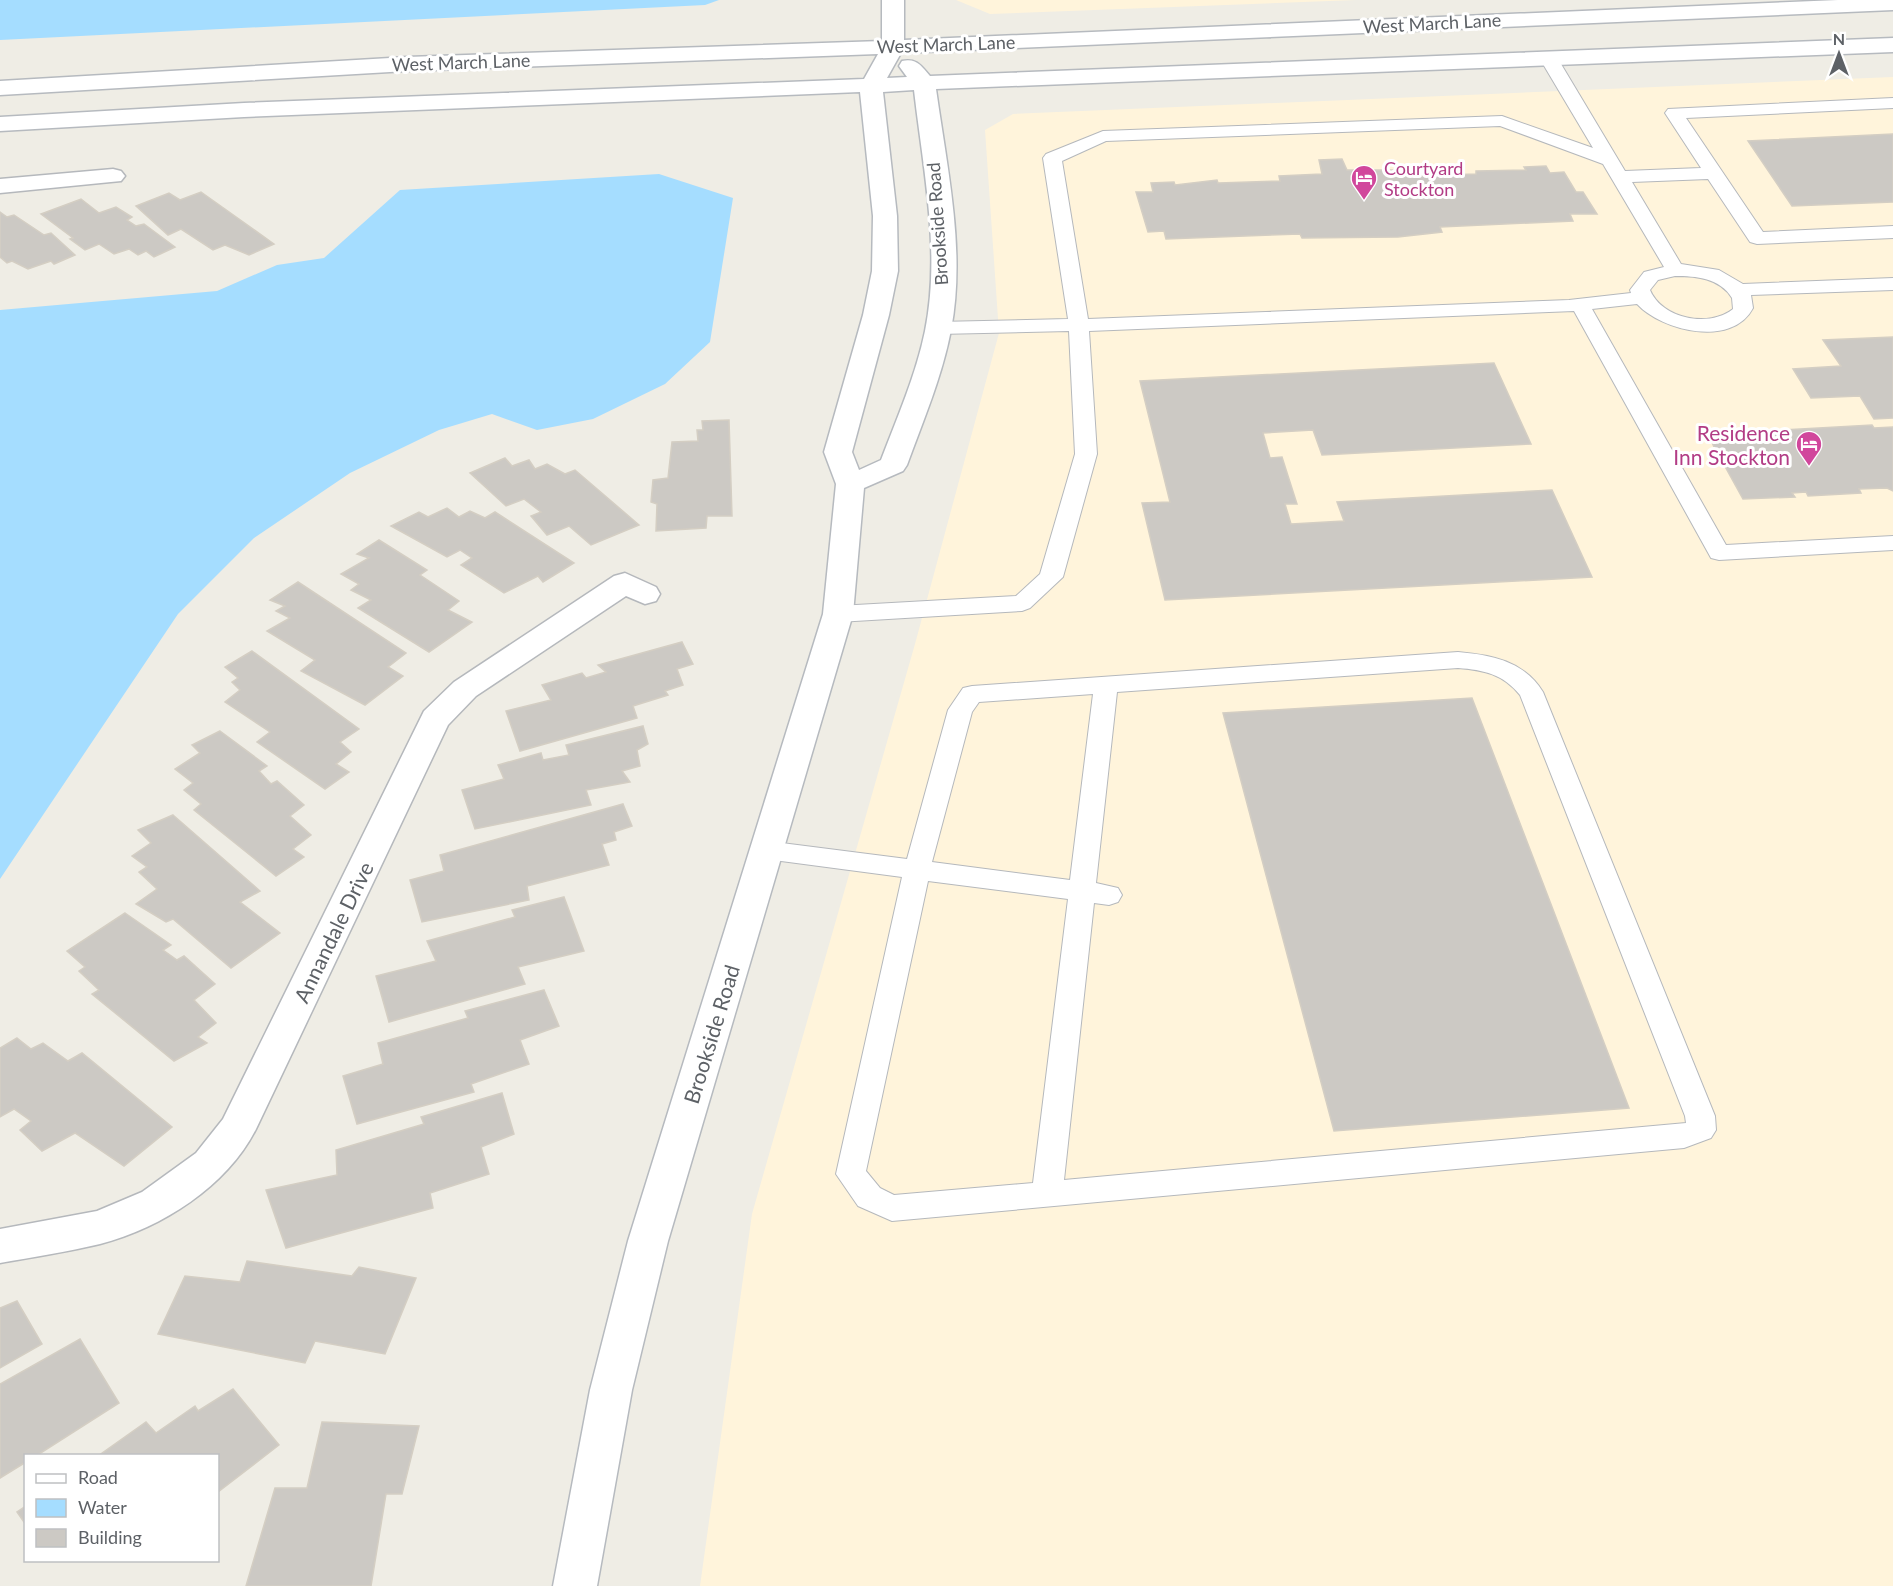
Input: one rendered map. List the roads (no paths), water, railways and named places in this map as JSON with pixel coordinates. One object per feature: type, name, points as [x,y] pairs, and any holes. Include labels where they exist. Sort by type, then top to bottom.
[{"type":"main road","points":[[871,86],[893,47],[893,0]]},
{"type":"main road","name":"West March Lane","points":[[0,88],[407,64],[893,47],[1893,4]]},
{"type":"main road","name":"West March Lane","points":[[0,124],[244,110],[1893,45]]},
{"type":"main road","points":[[893,47],[924,83]]},
{"type":"main road","name":"Brookside Road","points":[[850,484],[893,465],[930,362],[938,328],[943,275],[924,83]]},
{"type":"main road","name":"Brookside Road","points":[[575,1586],[612,1389],[648,1242],[838,614],[850,484],[838,452],[876,315],[885,271],[885,216],[871,86]]},
{"type":"main road","points":[[0,186],[113,176]]},
{"type":"main road","name":"Annandale Drive","points":[[0,1246],[101,1227],[156,1204],[210,1164],[237,1129],[435,719],[465,689],[625,583],[645,594]]},
{"type":"lane","points":[[1549,59],[1675,270]]},
{"type":"lane","points":[[1893,103],[1674,113],[1757,238],[1893,232]]},
{"type":"lane","points":[[838,614],[1022,603],[1051,577],[1086,454],[1078,325],[1052,158],[1103,136],[1502,121],[1608,160]]},
{"type":"lane","points":[[1619,177],[1714,172]]},
{"type":"lane","points":[[1675,270],[1704,272],[1718,277],[1738,290],[1743,299],[1744,308],[1738,316],[1726,322],[1711,325],[1694,324],[1661,315],[1641,298],[1640,290],[1643,282],[1661,272],[1675,270]]},
{"type":"lane","points":[[1738,290],[1893,284]]},
{"type":"lane","points":[[938,328],[1078,325],[1580,304],[1641,298]]},
{"type":"lane","points":[[1580,304],[1719,553],[1893,543]]},
{"type":"lane","points":[[1458,660],[1491,663],[1517,674],[1536,704],[1700,1116],[1701,1130],[1672,1137],[892,1208],[869,1197],[851,1174],[917,870],[960,710],[972,694],[1458,660]]},
{"type":"lane","points":[[1047,1193],[1096,894],[1106,685]]},
{"type":"lane","points":[[766,850],[1096,894]]},
{"type":"water","points":[[0,0],[719,0],[705,5],[0,40]]},
{"type":"water","points":[[659,174],[733,198],[710,342],[665,384],[593,419],[537,430],[492,414],[439,430],[350,473],[254,538],[178,614],[0,879],[0,310],[217,291],[277,265],[324,258],[400,190]]},
{"type":"place","name":"Courtyard Stockton","points":[[1364,201]]},
{"type":"place","name":"Residence Inn Stockton","points":[[1809,467]]}]
